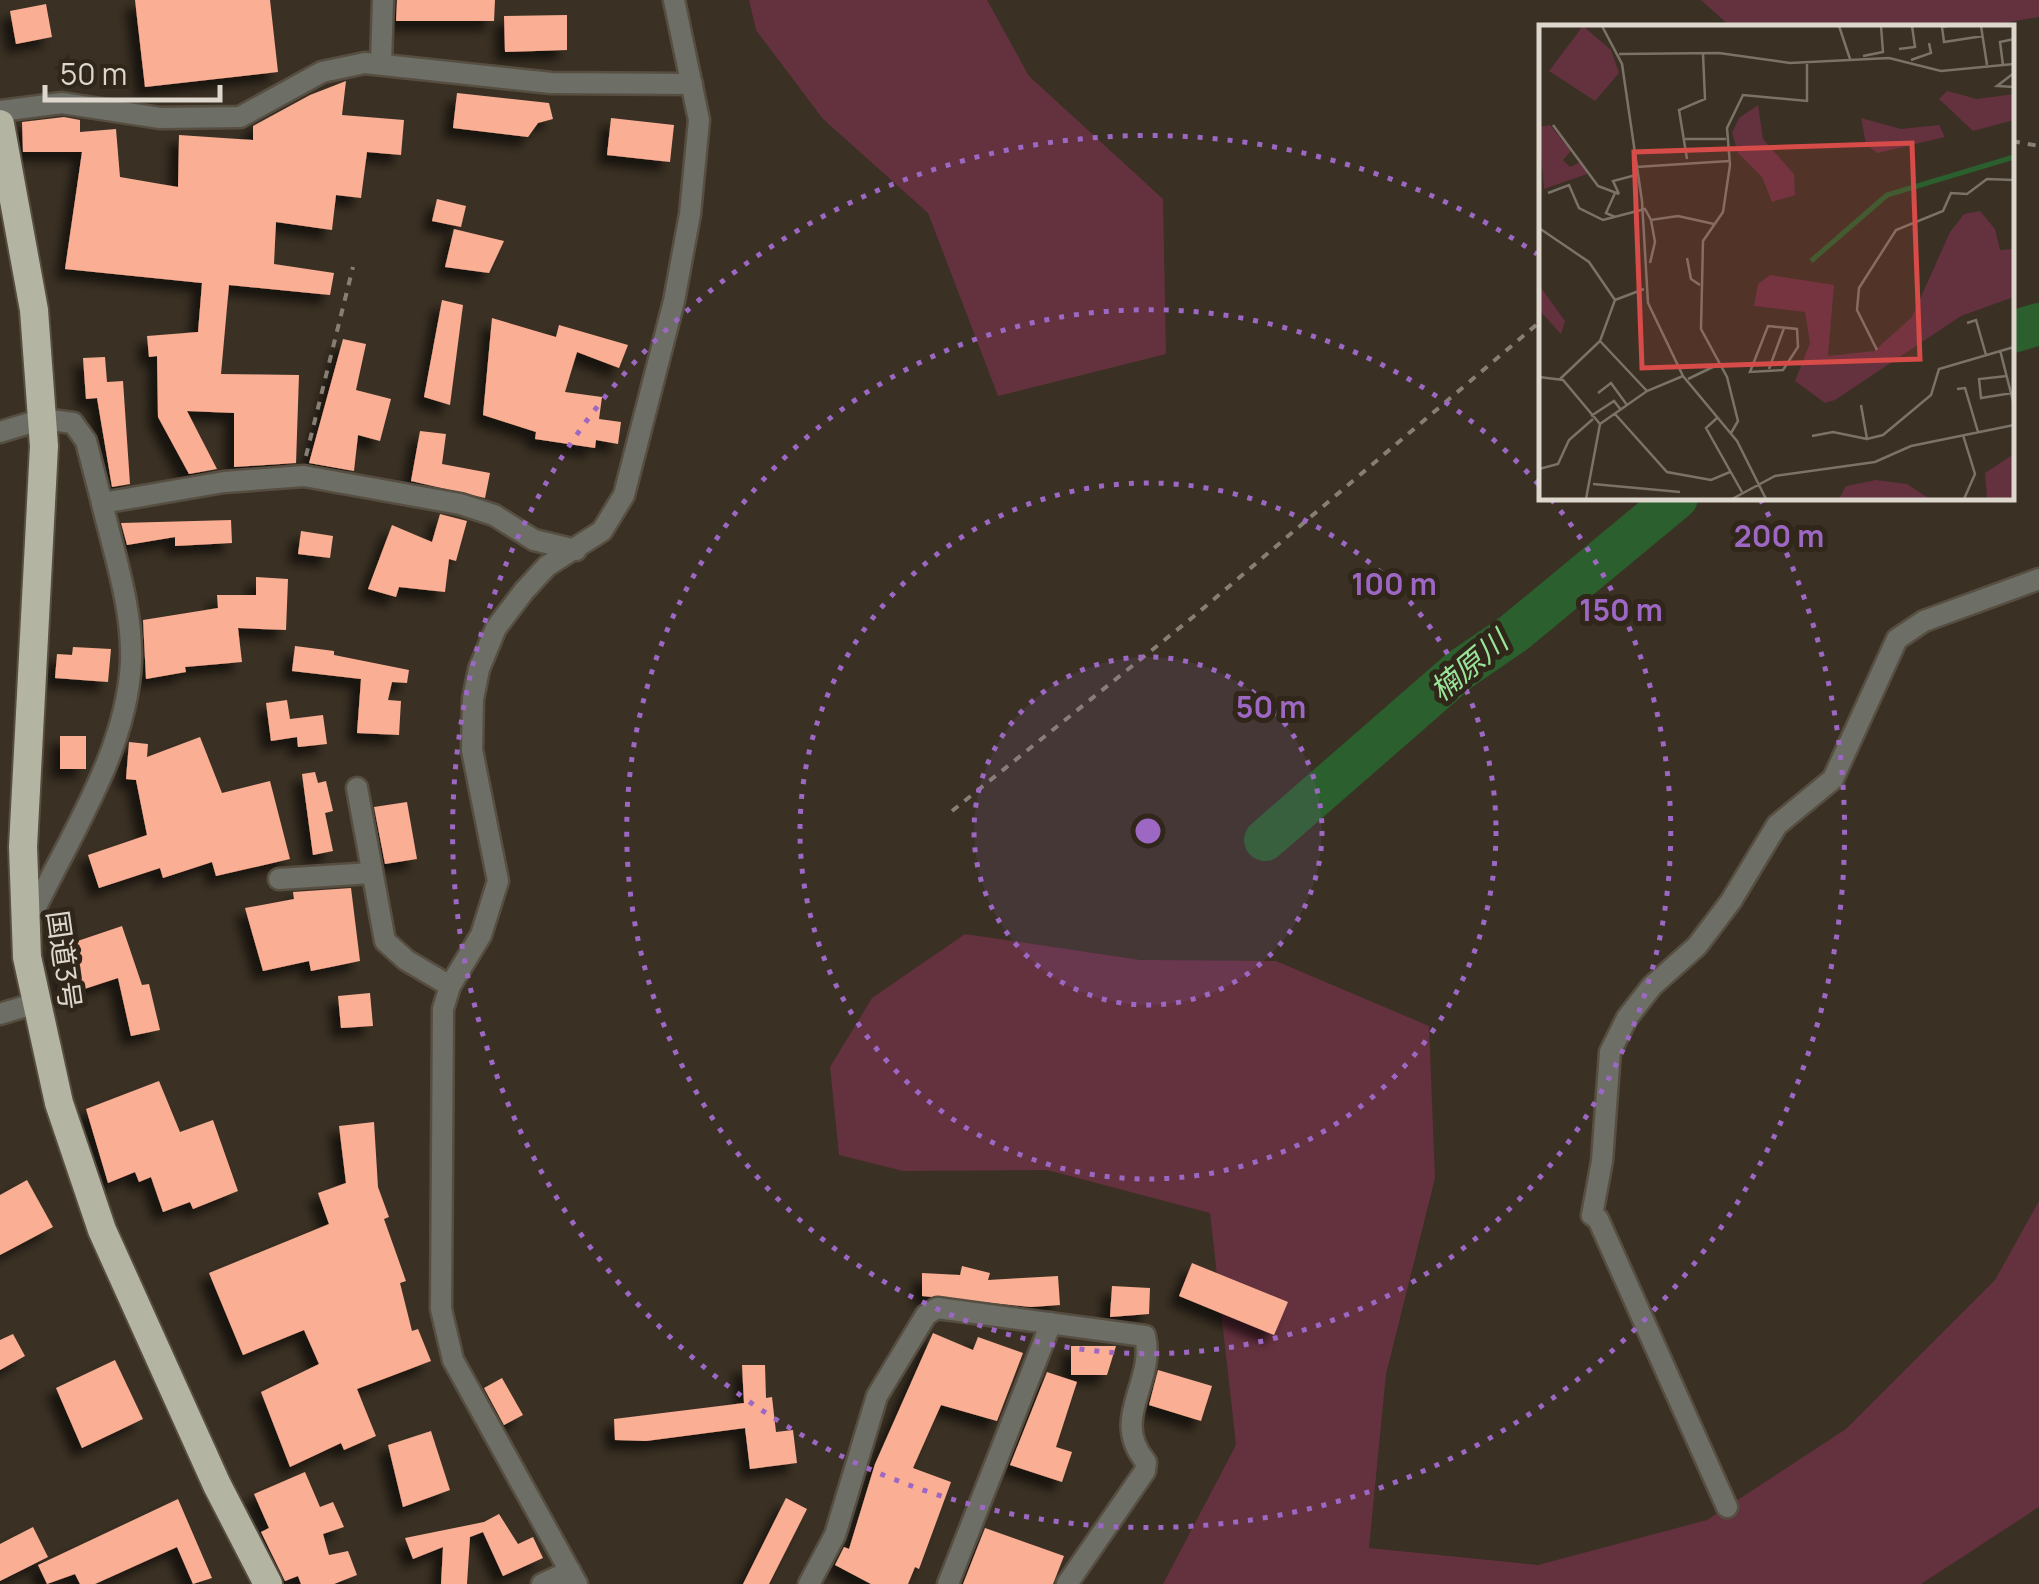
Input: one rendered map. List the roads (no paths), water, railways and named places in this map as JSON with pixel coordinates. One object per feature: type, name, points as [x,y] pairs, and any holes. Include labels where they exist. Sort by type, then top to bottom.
[{"type":"highway","name":"国道3号","points":[[0,124],[4,171],[34,310],[43,419],[24,908],[36,1003],[59,1104],[102,1230],[217,1484],[268,1584]]},
{"type":"street","points":[[381,64],[383,0]]},
{"type":"street","points":[[542,1584],[574,1577],[453,1360],[441,1309],[443,1010],[450,986],[481,936],[498,881],[472,750],[472,699],[479,669],[496,628],[524,591],[547,566],[602,531],[624,495],[645,424],[690,214],[698,120],[674,0]]},
{"type":"street","points":[[0,111],[62,104],[160,118],[240,116],[322,72],[381,64],[552,84],[692,84]]},
{"type":"street","points":[[0,432],[43,419],[63,420],[80,429],[126,607],[131,660],[125,709],[106,763],[37,905],[24,908]]},
{"type":"street","points":[[102,503],[224,482],[304,476],[460,504],[494,516],[534,540],[576,550]]},
{"type":"street","points":[[1727,1507],[1592,1214],[1602,1161],[1610,1052],[1626,1018],[1652,986],[1697,946],[1777,825],[1833,778],[1897,639],[1924,620],[2039,580]]},
{"type":"street","points":[[357,788],[385,940],[406,960],[450,986]]},
{"type":"street","points":[[279,879],[372,873]]},
{"type":"street","points":[[0,1014],[36,1003]]},
{"type":"street","points":[[809,1584],[835,1535],[877,1396],[926,1315],[937,1308],[1145,1336],[1148,1350],[1129,1430],[1134,1448],[1146,1462],[1146,1471],[1067,1584]]},
{"type":"street","points":[[948,1584],[1051,1323]]},
{"type":"waterway","name":"楠原川","points":[[2014,331],[2039,324]]},
{"type":"waterway","name":"楠原川","points":[[1265,840],[1460,670],[1514,633],[1675,500]]}]
